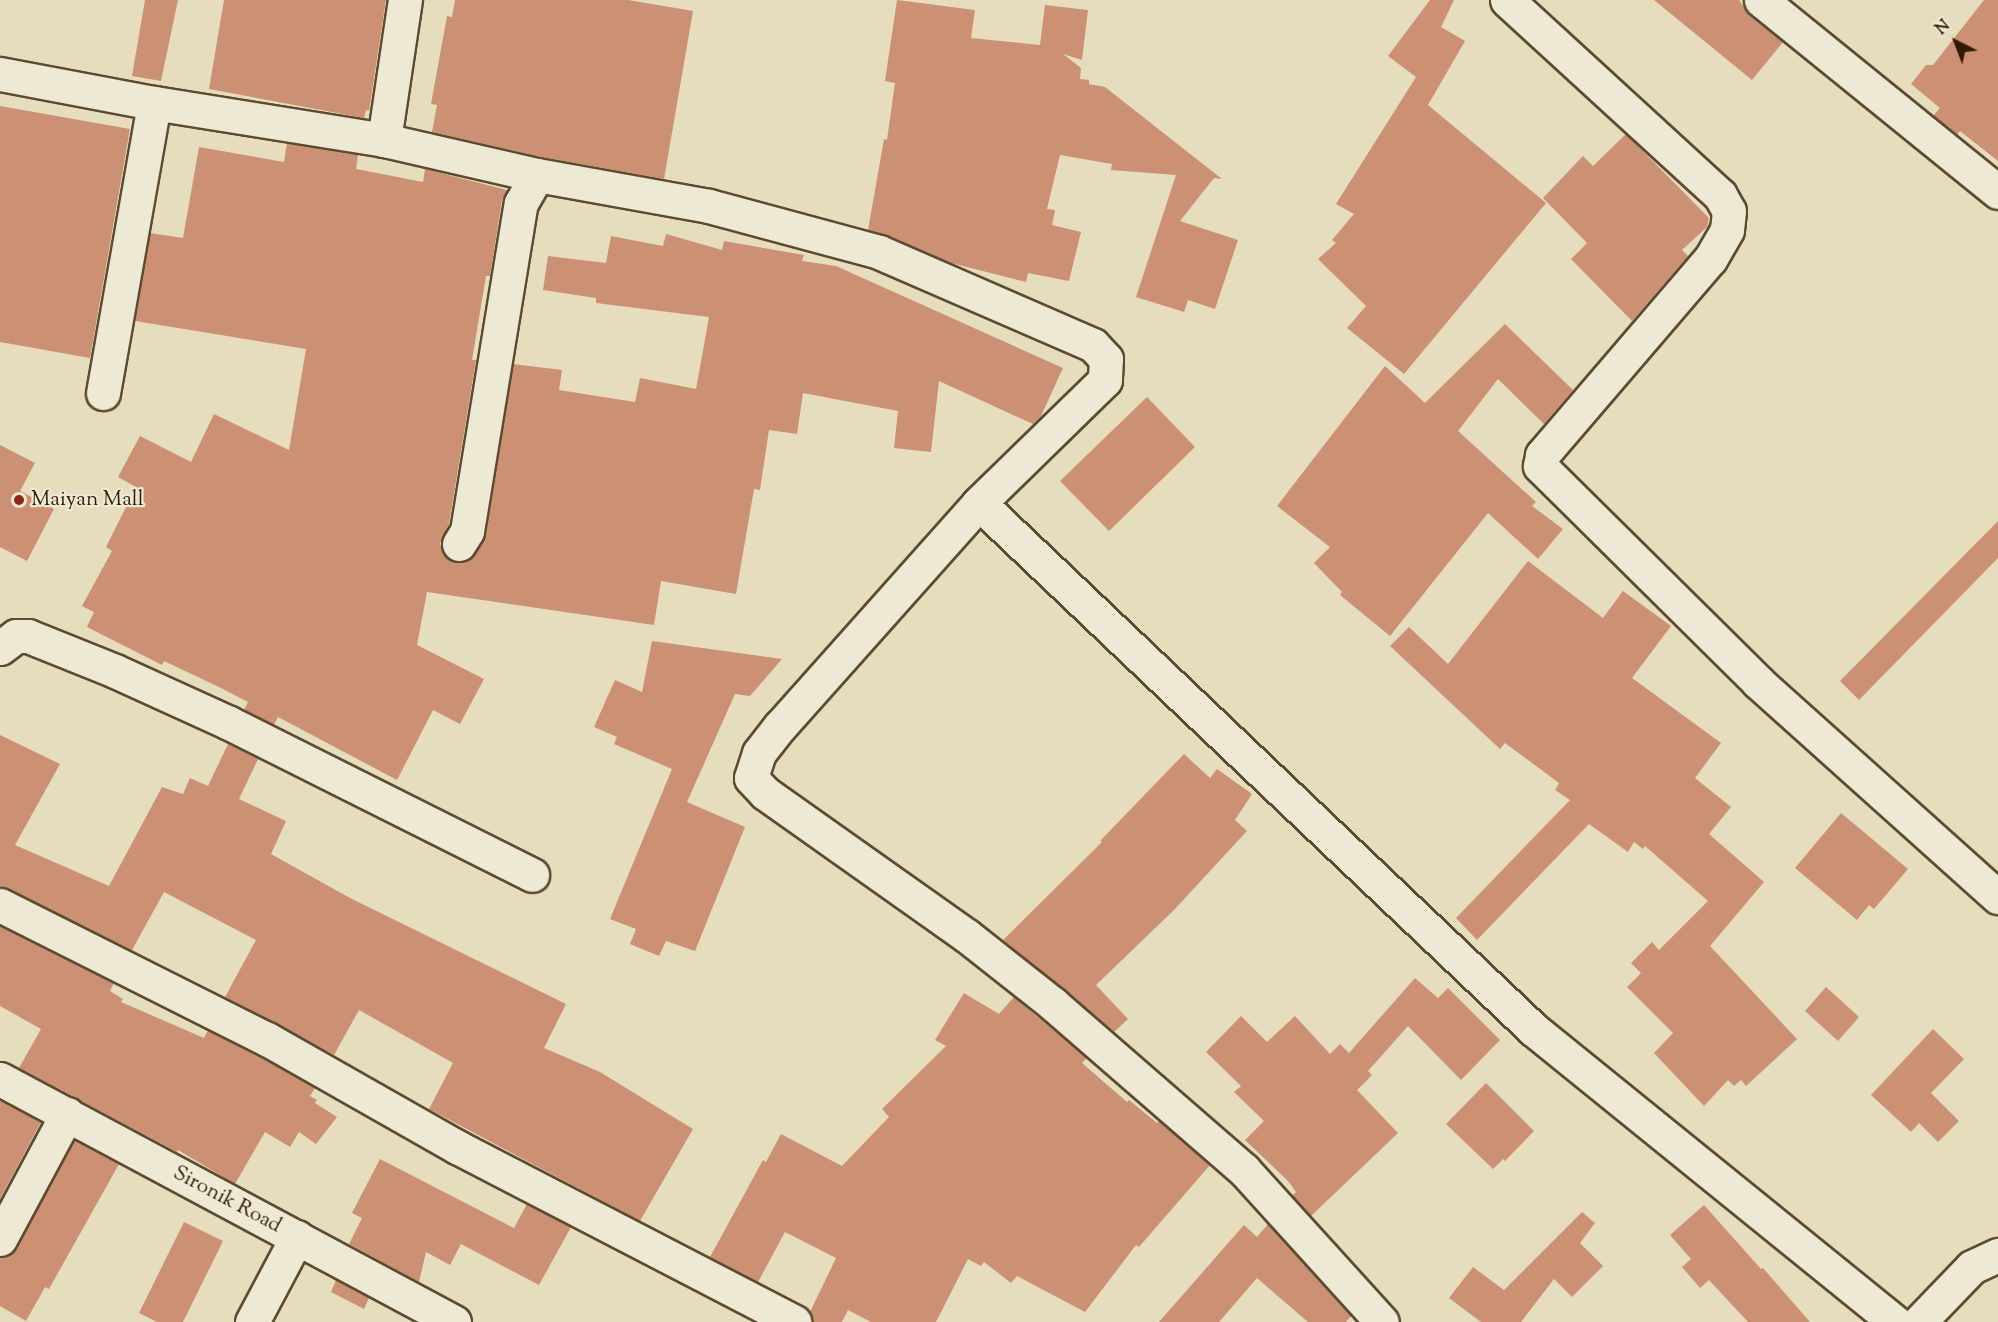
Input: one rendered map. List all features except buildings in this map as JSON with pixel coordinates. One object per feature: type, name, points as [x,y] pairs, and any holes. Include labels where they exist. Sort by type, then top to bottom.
[{"type":"street","points":[[384,140],[405,0]]},
{"type":"street","points":[[1507,0],[1703,179],[1719,195],[1729,211],[1727,230],[1710,259],[1542,455],[1540,466],[1758,682],[1998,897]]},
{"type":"street","points":[[1761,0],[1998,192]]},
{"type":"street","points":[[0,74],[154,103],[384,140],[537,175],[709,206],[879,252],[1093,345],[1106,359],[1105,380],[979,503],[780,726],[759,753],[751,778],[765,793],[967,936],[1053,1004],[1244,1170],[1382,1322]]},
{"type":"street","points":[[103,393],[154,103]]},
{"type":"street","points":[[459,544],[466,531],[521,202],[537,175]]},
{"type":"street","points":[[979,503],[1533,1029],[1895,1322]]},
{"type":"street","points":[[0,648],[16,636],[28,636],[115,671],[229,723],[532,875]]},
{"type":"street","points":[[0,905],[267,1039],[457,1147],[794,1322]]},
{"type":"street","name":"Sironik Road","points":[[0,1079],[454,1322]]},
{"type":"street","points":[[0,1239],[67,1114]]},
{"type":"street","points":[[252,1322],[297,1237]]},
{"type":"street","points":[[1919,1322],[1972,1267],[1998,1255]]},
{"type":"place","name":"Maiyan Mall","points":[[19,500]]}]
